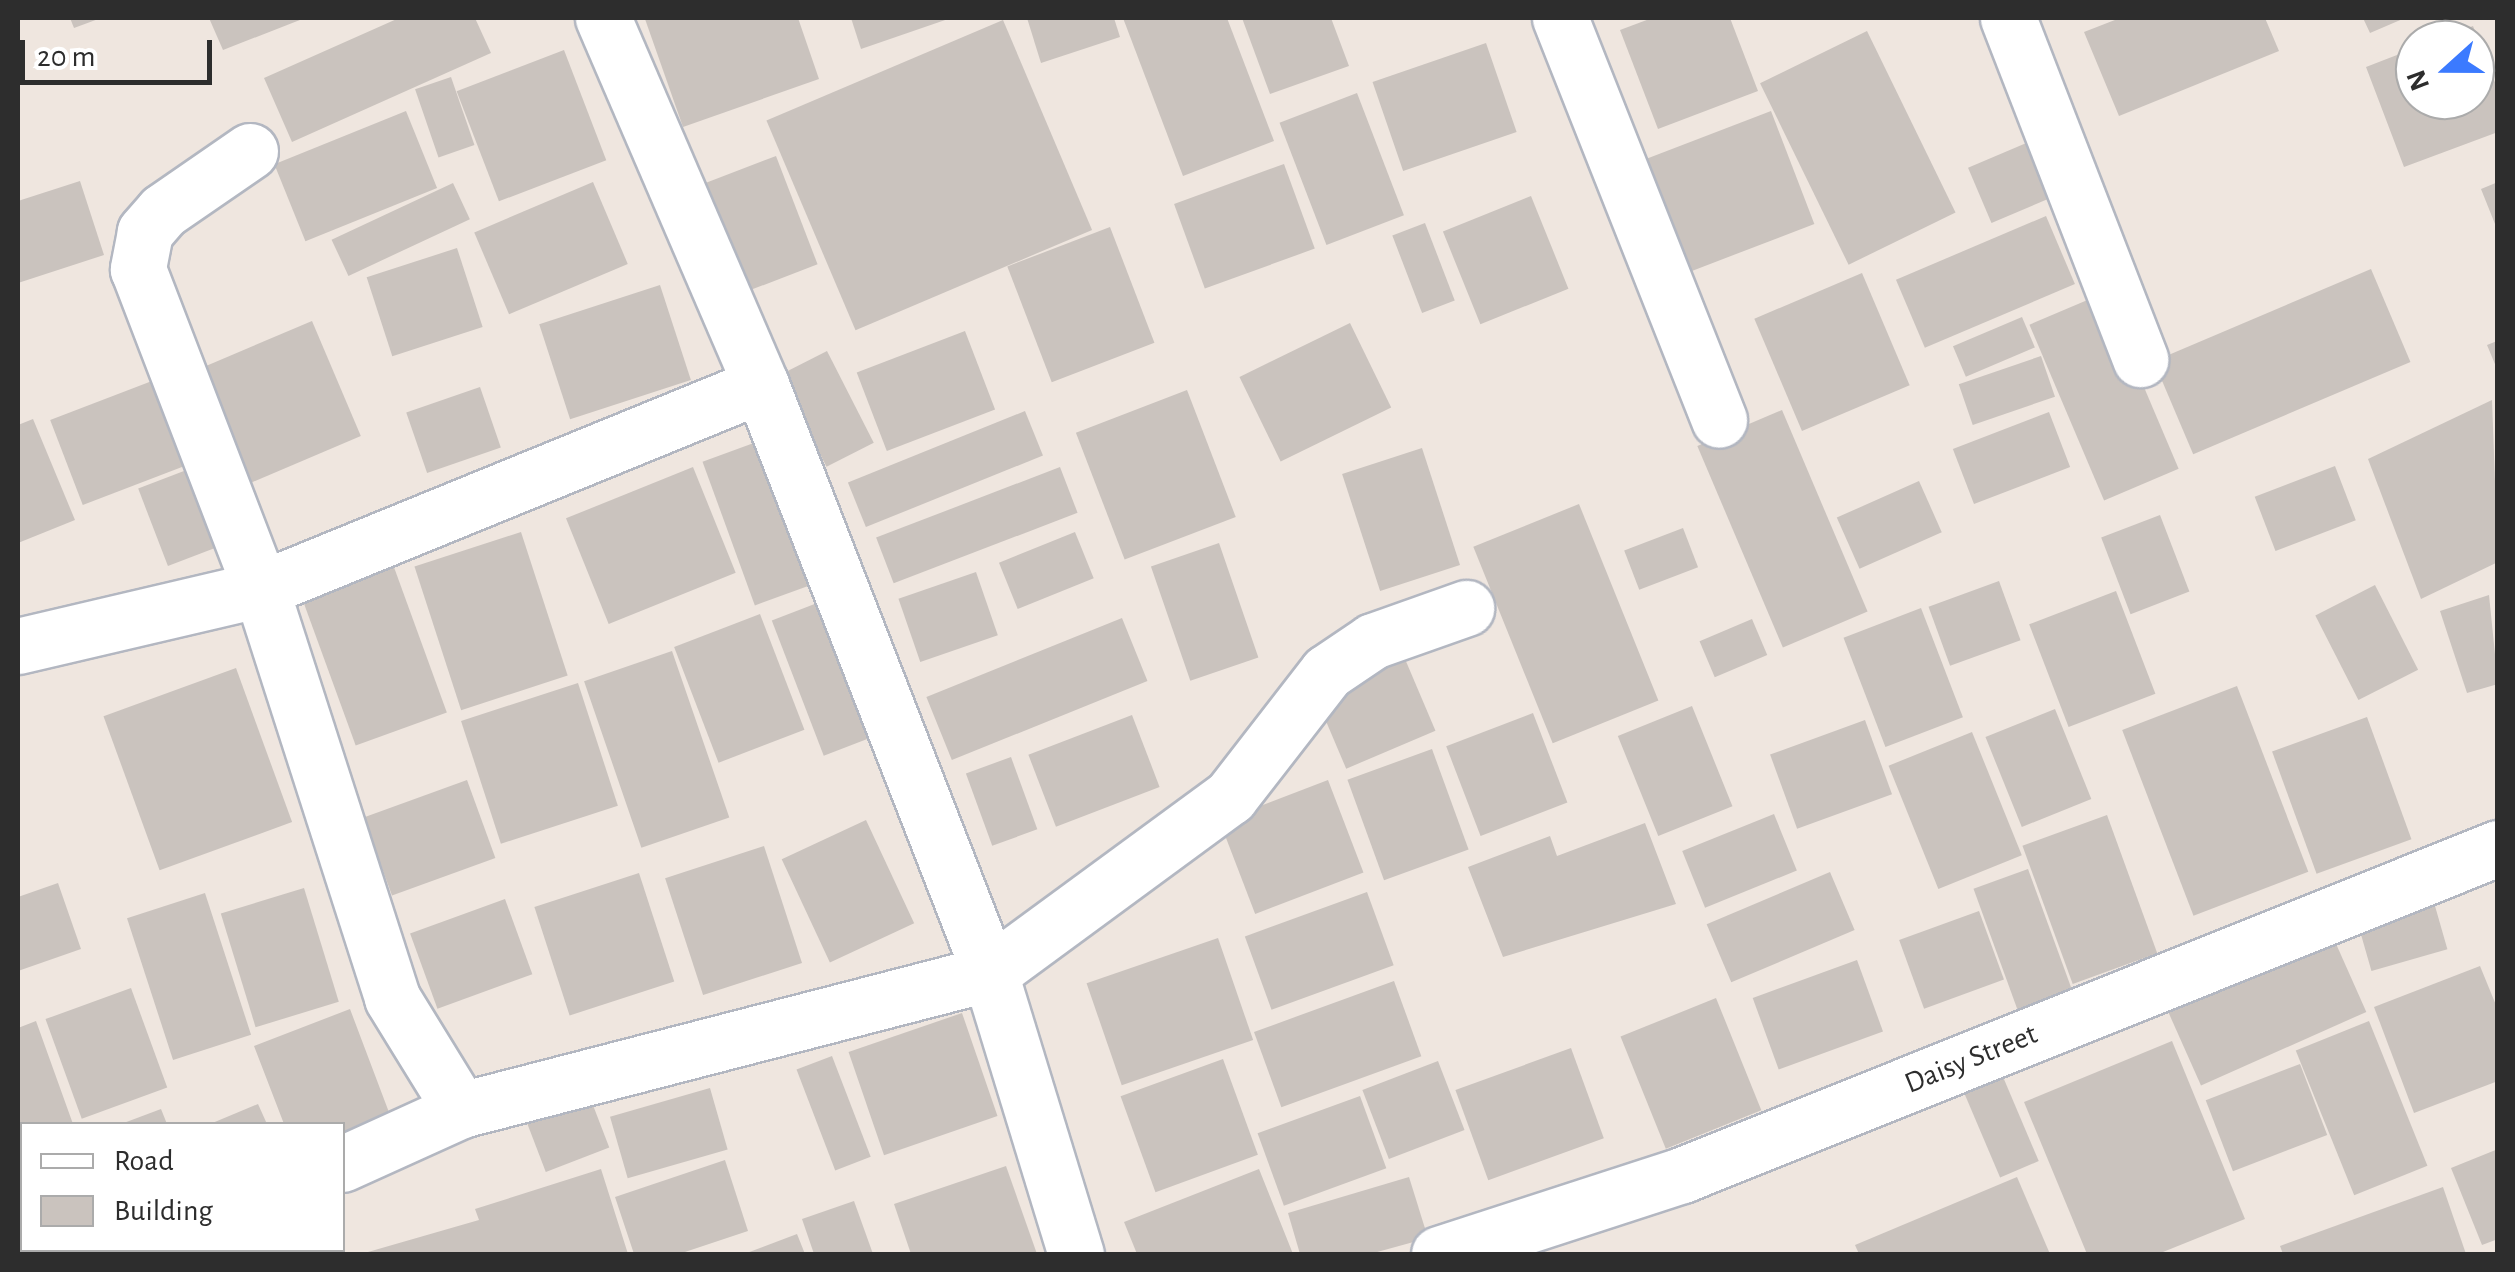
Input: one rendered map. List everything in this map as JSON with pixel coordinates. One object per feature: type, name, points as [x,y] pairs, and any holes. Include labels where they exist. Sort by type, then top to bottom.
[{"type":"street","points":[[603,18],[761,385],[990,973],[1076,1254]]},
{"type":"street","points":[[1560,18],[1719,420]]},
{"type":"street","points":[[2008,18],[2140,359]]},
{"type":"street","points":[[250,151],[163,211],[144,232],[138,268],[261,589],[392,998],[461,1110]]},
{"type":"street","points":[[18,646],[261,589],[761,385]]},
{"type":"street","points":[[345,1163],[461,1110],[990,973],[1230,798],[1327,672],[1372,642],[1466,608]]},
{"type":"street","name":"Daisy Street","points":[[1438,1254],[1682,1175],[2498,848]]},
{"type":"building","points":[[70,18],[101,18],[74,28]]},
{"type":"building","points":[[209,18],[305,18],[223,50]]},
{"type":"building","points":[[399,18],[475,18],[491,53],[292,142],[264,78]]},
{"type":"building","points":[[798,18],[819,79],[683,127],[645,19]]},
{"type":"building","points":[[851,18],[951,18],[861,49]]},
{"type":"building","points":[[1027,18],[1114,18],[1120,37],[1041,63]]},
{"type":"building","points":[[1123,18],[1227,18],[1274,141],[1183,176]]},
{"type":"building","points":[[1242,18],[1331,18],[1349,66],[1270,94]]},
{"type":"building","points":[[1652,18],[1730,18],[1758,91],[1658,129],[1620,30]]},
{"type":"building","points":[[2120,18],[2265,18],[2279,51],[2119,116],[2084,32]]},
{"type":"building","points":[[2363,18],[2405,18],[2395,20],[2370,33]]},
{"type":"building","points":[[1003,20],[1092,230],[856,330],[766,120]]},
{"type":"building","points":[[1867,31],[1956,213],[1849,265],[1760,83]]},
{"type":"building","points":[[1486,43],[1517,132],[1403,171],[1373,82]]},
{"type":"building","points":[[564,50],[606,160],[499,201],[457,91]]},
{"type":"building","points":[[2395,56],[2395,120],[2495,120],[2495,82],[2498,132],[2404,167],[2366,67]]},
{"type":"building","points":[[451,77],[474,145],[439,157],[415,89]]},
{"type":"building","points":[[1357,93],[1404,215],[1326,245],[1280,123]]},
{"type":"building","points":[[406,111],[437,188],[305,241],[274,164]]},
{"type":"building","points":[[1771,111],[1814,224],[1681,275],[1637,162]]},
{"type":"building","points":[[2038,138],[2061,193],[1991,223],[1968,168]]},
{"type":"building","points":[[776,156],[818,264],[737,295],[696,187]]},
{"type":"building","points":[[1284,164],[1315,249],[1205,289],[1174,204]]},
{"type":"building","points":[[80,181],[104,255],[18,283],[18,201]]},
{"type":"building","points":[[593,182],[628,264],[509,314],[474,232]]},
{"type":"building","points":[[2498,182],[2498,229],[2497,229],[2481,189]]},
{"type":"building","points":[[453,183],[470,219],[348,276],[332,240]]},
{"type":"building","points":[[1531,196],[1568,289],[1480,324],[1443,232]]},
{"type":"building","points":[[2046,216],[2075,284],[1925,348],[1896,280]]},
{"type":"building","points":[[1425,223],[1455,300],[1422,313],[1392,236]]},
{"type":"building","points":[[1110,227],[1154,343],[1052,382],[1007,266]]},
{"type":"building","points":[[457,248],[483,327],[392,356],[367,277]]},
{"type":"building","points":[[2371,269],[2410,362],[2193,454],[2154,361]]},
{"type":"building","points":[[1862,273],[1910,385],[1802,431],[1754,319]]},
{"type":"building","points":[[660,285],[691,380],[570,419],[539,324]]},
{"type":"building","points":[[2104,293],[2179,469],[2104,500],[2029,325]]},
{"type":"building","points":[[2022,317],[2035,347],[1966,377],[1953,346]]},
{"type":"building","points":[[312,321],[361,436],[245,485],[196,370]]},
{"type":"building","points":[[1350,323],[1391,407],[1281,461],[1239,377]]},
{"type":"building","points":[[965,331],[995,409],[887,451],[857,373]]},
{"type":"building","points":[[2497,341],[2497,369],[2487,345]]},
{"type":"building","points":[[827,351],[874,443],[827,467],[780,375]]},
{"type":"building","points":[[2041,356],[2055,397],[1973,425],[1959,384]]},
{"type":"building","points":[[165,376],[198,461],[83,505],[50,420]]},
{"type":"building","points":[[480,387],[501,448],[427,473],[406,412]]},
{"type":"building","points":[[1187,390],[1236,517],[1125,560],[1076,433]]},
{"type":"building","points":[[2492,400],[2498,562],[2421,599],[2368,459]]},
{"type":"building","points":[[1782,410],[1868,612],[1783,648],[1697,446]]},
{"type":"building","points":[[1025,411],[1043,456],[866,527],[848,483]]},
{"type":"building","points":[[2049,412],[2070,467],[1974,504],[1953,449]]},
{"type":"building","points":[[33,419],[75,520],[18,543],[18,425]]},
{"type":"building","points":[[773,436],[825,580],[755,605],[703,462]]},
{"type":"building","points":[[1422,448],[1460,565],[1380,591],[1342,474]]},
{"type":"building","points":[[197,466],[227,543],[168,566],[138,489]]},
{"type":"building","points":[[2335,466],[2356,520],[2275,551],[2255,497]]},
{"type":"building","points":[[693,467],[736,573],[609,624],[566,518]]},
{"type":"building","points":[[1060,467],[1078,513],[894,583],[876,538]]},
{"type":"building","points":[[1919,481],[1942,532],[1860,569],[1837,518]]},
{"type":"building","points":[[1579,504],[1658,701],[1553,743],[1473,547]]},
{"type":"building","points":[[2160,515],[2189,592],[2131,614],[2101,538]]},
{"type":"building","points":[[1683,528],[1698,567],[1639,590],[1624,551]]},
{"type":"building","points":[[521,532],[568,676],[461,710],[414,567]]},
{"type":"building","points":[[1075,532],[1094,578],[1018,609],[999,563]]},
{"type":"building","points":[[1219,543],[1258,657],[1190,681],[1151,566]]},
{"type":"building","points":[[387,548],[447,712],[356,746],[296,581]]},
{"type":"building","points":[[976,572],[998,635],[920,662],[898,599]]},
{"type":"building","points":[[1999,581],[2021,640],[1950,666],[1929,607]]},
{"type":"building","points":[[2375,585],[2418,670],[2358,700],[2315,615]]},
{"type":"building","points":[[2116,591],[2155,694],[2069,727],[2029,624]]},
{"type":"building","points":[[2489,595],[2498,684],[2467,693],[2440,611]]},
{"type":"building","points":[[825,600],[877,735],[824,756],[772,620]]},
{"type":"building","points":[[1921,608],[1963,717],[1885,747],[1844,638]]},
{"type":"building","points":[[760,614],[804,730],[719,763],[674,647]]},
{"type":"building","points":[[1122,618],[1147,681],[952,760],[926,697]]},
{"type":"building","points":[[1752,619],[1767,655],[1715,677],[1700,641]]},
{"type":"building","points":[[672,651],[729,817],[641,848],[584,681]]},
{"type":"building","points":[[1405,659],[1435,731],[1346,769],[1316,697]]},
{"type":"building","points":[[236,668],[292,822],[160,870],[104,716]]},
{"type":"building","points":[[578,683],[618,806],[501,844],[461,721]]},
{"type":"building","points":[[2237,686],[2308,872],[2193,916],[2122,730]]},
{"type":"building","points":[[1692,706],[1732,806],[1658,836],[1618,736]]},
{"type":"building","points":[[2055,709],[2091,799],[2022,827],[1985,737]]},
{"type":"building","points":[[1533,713],[1567,803],[1481,836],[1446,746]]},
{"type":"building","points":[[1132,715],[1160,787],[1056,827],[1028,755]]},
{"type":"building","points":[[2367,717],[2411,839],[2317,874],[2272,752]]},
{"type":"building","points":[[1865,720],[1892,794],[1797,829],[1770,755]]},
{"type":"building","points":[[1972,732],[2022,855],[1938,889],[1889,766]]},
{"type":"building","points":[[1432,749],[1469,850],[1384,880],[1347,780]]},
{"type":"building","points":[[1011,757],[1037,829],[992,846],[966,773]]},
{"type":"building","points":[[467,780],[495,858],[392,896],[364,818]]},
{"type":"building","points":[[1328,780],[1363,872],[1255,914],[1220,822]]},
{"type":"building","points":[[1774,814],[1797,871],[1705,908],[1682,851]]},
{"type":"building","points":[[2107,815],[2157,953],[2073,984],[2022,846]]},
{"type":"building","points":[[866,820],[914,923],[830,963],[782,859]]},
{"type":"building","points":[[1645,823],[1676,904],[1503,957],[1468,867],[1550,836],[1557,856]]},
{"type":"building","points":[[764,846],[802,963],[703,995],[665,878]]},
{"type":"building","points":[[2028,869],[2072,990],[2018,1010],[1973,889]]},
{"type":"building","points":[[1830,872],[1855,930],[1731,982],[1707,924]]},
{"type":"building","points":[[639,873],[674,981],[570,1015],[534,907]]},
{"type":"building","points":[[58,883],[81,949],[18,971],[18,897]]},
{"type":"building","points":[[304,888],[339,1002],[256,1027],[221,913]]},
{"type":"building","points":[[1367,892],[1394,965],[1272,1010],[1245,936]]},
{"type":"building","points":[[205,893],[251,1035],[173,1060],[127,918]]},
{"type":"building","points":[[505,899],[532,974],[437,1009],[410,934]]},
{"type":"building","points":[[2435,906],[2447,949],[2371,971],[2359,928]]},
{"type":"building","points":[[1979,911],[2004,980],[1924,1009],[1899,940]]},
{"type":"building","points":[[2333,937],[2366,1012],[2201,1086],[2168,1011]]},
{"type":"building","points":[[1218,938],[1253,1040],[1122,1085],[1087,983]]},
{"type":"building","points":[[1857,960],[1883,1031],[1779,1069],[1753,998]]},
{"type":"building","points":[[2480,966],[2498,1010],[2498,1081],[2414,1113],[2374,1007]]},
{"type":"building","points":[[1394,981],[1421,1056],[1281,1107],[1254,1032]]},
{"type":"building","points":[[131,988],[167,1088],[82,1119],[45,1019]]},
{"type":"building","points":[[1716,998],[1761,1110],[1666,1149],[1621,1037]]},
{"type":"building","points":[[350,1009],[390,1115],[345,1132],[345,1122],[283,1122],[254,1046]]},
{"type":"building","points":[[962,1013],[997,1116],[884,1155],[849,1052]]},
{"type":"building","points":[[36,1021],[72,1122],[20,1122],[18,1153],[18,1028]]},
{"type":"building","points":[[2369,1021],[2427,1166],[2354,1195],[2296,1051]]},
{"type":"building","points":[[2172,1041],[2245,1219],[2158,1254],[2087,1254],[2024,1102]]},
{"type":"building","points":[[1571,1048],[1604,1138],[1488,1180],[1455,1090]]},
{"type":"building","points":[[832,1056],[871,1157],[835,1170],[797,1070]]},
{"type":"building","points":[[1995,1058],[2039,1161],[2000,1178],[1956,1074]]},
{"type":"building","points":[[1223,1059],[1258,1155],[1155,1192],[1121,1096]]},
{"type":"building","points":[[1438,1061],[1465,1130],[1389,1159],[1362,1090]]},
{"type":"building","points":[[2300,1064],[2327,1135],[2233,1171],[2206,1100]]},
{"type":"building","points":[[710,1088],[728,1150],[628,1178],[610,1117]]},
{"type":"building","points":[[1360,1096],[1386,1168],[1284,1206],[1258,1133]]},
{"type":"building","points":[[591,1100],[609,1148],[546,1172],[528,1124]]},
{"type":"building","points":[[258,1104],[266,1122],[215,1122]]},
{"type":"building","points":[[161,1109],[166,1122],[126,1122]]},
{"type":"building","points":[[2498,1149],[2498,1239],[2482,1245],[2451,1168]]},
{"type":"building","points":[[725,1160],[748,1231],[679,1254],[634,1254],[615,1197]]},
{"type":"building","points":[[1006,1166],[1037,1254],[911,1254],[894,1204]]},
{"type":"building","points":[[601,1169],[628,1254],[361,1254],[479,1220],[475,1209]]},
{"type":"building","points":[[1259,1169],[1293,1254],[1137,1254],[1124,1222]]},
{"type":"building","points":[[1409,1177],[1428,1238],[1370,1254],[1300,1254],[1288,1213]]},
{"type":"building","points":[[2017,1177],[2050,1254],[1859,1254],[1855,1245]]},
{"type":"building","points":[[2443,1187],[2466,1254],[2283,1254],[2280,1246]]},
{"type":"building","points":[[854,1201],[873,1254],[814,1254],[802,1219]]},
{"type":"building","points":[[797,1234],[805,1254],[744,1254]]}]
